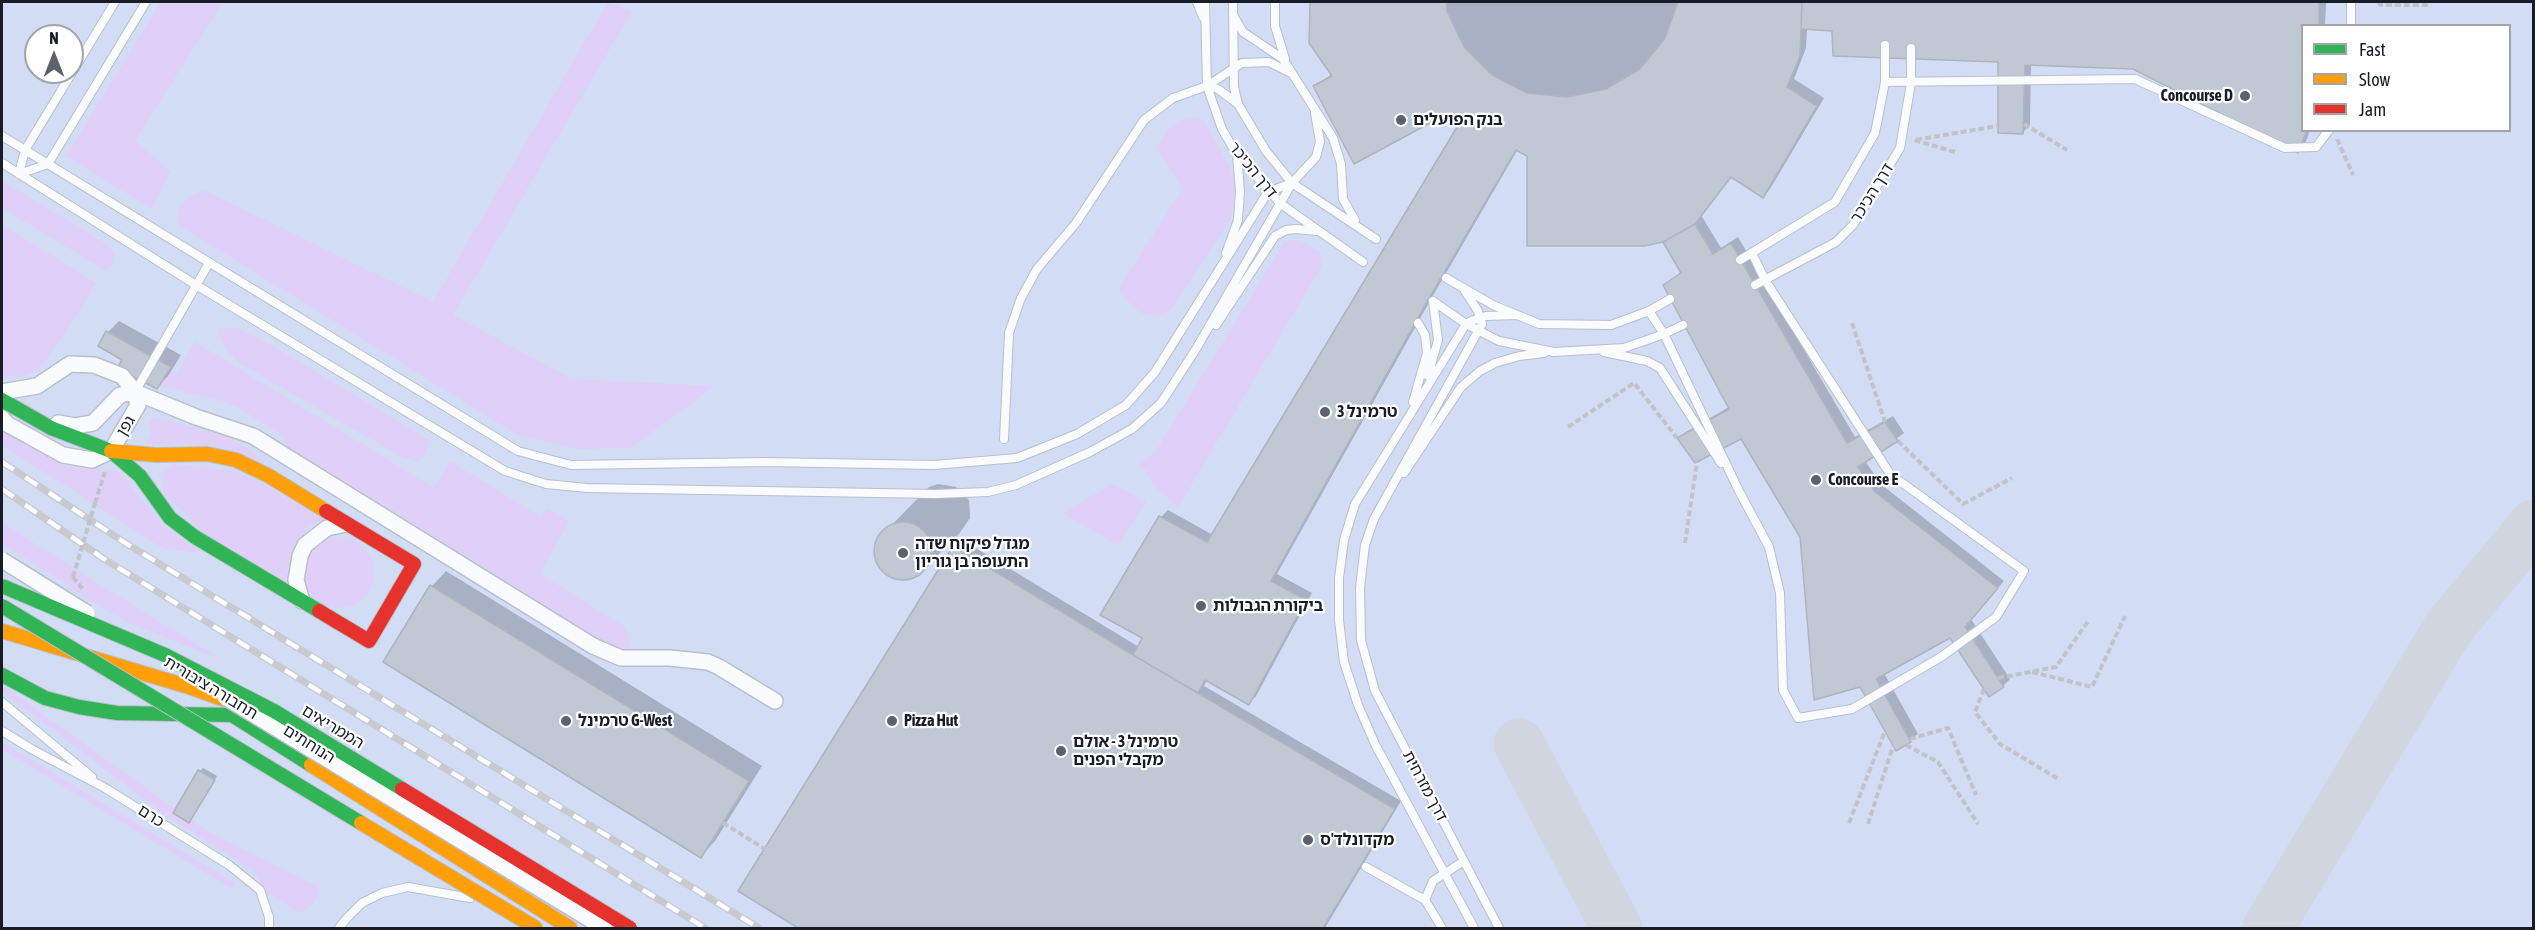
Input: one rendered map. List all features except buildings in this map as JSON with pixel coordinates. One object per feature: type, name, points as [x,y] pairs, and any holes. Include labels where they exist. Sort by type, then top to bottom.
[{"type":"street","name":"גפן","points":[[2,392],[37,386],[70,364],[94,365],[122,376],[135,392],[138,405],[111,451],[92,460],[63,455],[8,424],[2,418]]},
{"type":"street","points":[[25,414],[75,426],[93,423],[120,395],[135,392],[196,417],[253,436],[593,646],[621,658],[670,658],[708,662],[775,701]]},
{"type":"street","points":[[2,400],[73,438],[111,451],[156,455],[207,454],[236,460],[269,476],[414,564],[369,641],[195,537],[170,518],[140,476],[111,451]]},
{"type":"street","points":[[302,601],[296,580],[300,556],[305,545],[327,528],[346,524]]},
{"type":"street","name":"תחבורה ציבורית","points":[[2,561],[604,928]]},
{"type":"street","name":"הממריאים","points":[[2,586],[165,655],[274,711],[630,928]]},
{"type":"street","points":[[2,606],[536,928]]},
{"type":"street","points":[[2,631],[186,686],[270,716],[346,748],[644,928]]},
{"type":"street","name":"הנוחתים","points":[[2,675],[45,698],[79,707],[117,713],[232,715],[570,928]]},
{"type":"lane","points":[[19,174],[25,150],[115,2]]},
{"type":"lane","points":[[19,174],[48,165],[146,2]]},
{"type":"lane","points":[[1197,2],[1204,22]]},
{"type":"lane","name":"דרך הכיכר","points":[[1205,2],[1207,86],[1222,129],[1237,155],[1281,204],[1363,262]]},
{"type":"lane","name":"דרך הכיכר","points":[[1233,2],[1232,68],[1239,104],[1266,150],[1292,183],[1376,238]]},
{"type":"lane","points":[[1275,2],[1275,26],[1289,72]]},
{"type":"lane","points":[[2351,2],[2351,24]]},
{"type":"lane","points":[[1232,14],[1243,32],[1255,42],[1278,53],[1333,138],[1341,164],[1343,199],[1349,212],[1360,226]]},
{"type":"lane","name":"דרך הכיכר","points":[[1740,260],[1835,202],[1875,133],[1885,82],[1885,45]]},
{"type":"lane","name":"דרך הכיכר","points":[[1755,285],[1836,242],[1853,225],[1900,148],[1911,83],[1911,48]]},
{"type":"lane","points":[[1004,439],[1009,333],[1020,298],[1037,269],[1076,223],[1144,120],[1173,98],[1207,86],[1242,63],[1256,61],[1269,63],[1289,72]]},
{"type":"lane","points":[[1885,82],[2135,79],[2284,148],[2316,147],[2329,132]]},
{"type":"lane","points":[[1207,86],[1218,89],[1239,104]]},
{"type":"lane","points":[[2,163],[196,285],[505,471],[546,484],[587,488],[935,494],[988,492],[1026,480],[1090,452],[1132,429],[1161,402],[1196,349],[1292,183],[1317,158],[1320,142],[1315,113]]},
{"type":"lane","points":[[2,136],[518,452],[571,465],[766,462],[934,465],[1017,458],[1077,434],[1126,405],[1155,372],[1268,192],[1292,183]]},
{"type":"lane","points":[[1217,274],[1238,220],[1240,190],[1237,155]]},
{"type":"lane","points":[[1196,349],[1215,327],[1275,236],[1286,230],[1318,231]]},
{"type":"lane","points":[[1649,311],[1664,334],[1739,491],[1769,547],[1780,592],[1783,690],[1798,718],[1852,709],[1941,657],[1996,617],[2024,571],[1890,474],[1765,279],[1752,253]]},
{"type":"lane","points":[[135,392],[209,263]]},
{"type":"lane","points":[[1446,278],[1465,291],[1539,324],[1611,325],[1649,311],[1670,299]]},
{"type":"lane","points":[[1374,519],[1482,324],[1481,317],[1465,291]]},
{"type":"lane","points":[[1407,417],[1432,370],[1438,340],[1433,301],[1466,324],[1499,340],[1554,352]]},
{"type":"lane","points":[[1474,928],[1375,744],[1358,705],[1344,662],[1339,621],[1339,578],[1344,540],[1355,504],[1466,324],[1481,317],[1517,315]]},
{"type":"lane","points":[[1407,417],[1419,387],[1427,353],[1425,335],[1418,323]]},
{"type":"lane","points":[[1374,519],[1461,387],[1480,371],[1495,363],[1519,356],[1624,348],[1683,325]]},
{"type":"lane","points":[[1588,350],[1647,361],[1660,369],[1739,491]]},
{"type":"lane","name":"דרך מזרחית","points":[[1374,519],[1365,544],[1360,588],[1361,640],[1375,691],[1499,928]]},
{"type":"lane","points":[[2,702],[105,788]]},
{"type":"lane","name":"כרם","points":[[2,731],[105,788],[229,865],[260,890],[269,928]]},
{"type":"lane","points":[[1425,900],[1433,881],[1464,861]]},
{"type":"lane","points":[[1366,867],[1425,900],[1442,928]]},
{"type":"lane","points":[[339,928],[362,903],[382,893],[408,887],[540,910]]},
{"type":"path","points":[[2379,2],[2380,5],[2428,5]]},
{"type":"path","points":[[2024,124],[2067,150]]},
{"type":"path","points":[[1955,152],[1914,140],[1998,126]]},
{"type":"path","points":[[2332,132],[2353,175]]},
{"type":"path","points":[[1852,323],[1885,422]]},
{"type":"path","points":[[1568,427],[1634,383],[1677,438]]},
{"type":"path","points":[[1898,441],[1963,504],[2012,478]]},
{"type":"path","points":[[73,577],[111,451]]},
{"type":"path","points":[[1685,543],[1697,462]]},
{"type":"path","points":[[2032,672],[2092,687],[2125,616]]},
{"type":"path","points":[[1998,678],[2056,667],[2089,621]]},
{"type":"path","points":[[1984,689],[1975,712],[2000,744],[2060,780]]},
{"type":"path","points":[[1910,739],[1948,728],[1976,795]]},
{"type":"path","points":[[1849,823],[1885,731]]},
{"type":"path","points":[[1906,745],[1938,762],[1978,824]]},
{"type":"path","points":[[1868,824],[1893,746]]},
{"type":"path","points":[[723,823],[765,849]]},
{"type":"shaded area","points":[[2,2],[2533,2],[2533,928],[2,928]]},
{"type":"shaded area","points":[[161,2],[223,2],[135,140],[170,172],[152,209],[66,156]]},
{"type":"shaded area","points":[[608,2],[632,11],[453,315],[572,379],[715,386],[630,448],[577,449],[518,435],[177,224],[179,208],[188,198],[204,190],[433,302]]},
{"type":"shaded area","points":[[1199,118],[1205,122],[1230,168],[1235,187],[1231,219],[1170,310],[1156,316],[1140,313],[1121,294],[1119,287],[1183,189],[1156,147],[1168,130],[1182,120]]},
{"type":"shaded area","points":[[2,181],[108,245],[114,253],[114,261],[110,267],[105,270],[2,208]]},
{"type":"shaded area","points":[[2,225],[96,283],[78,314],[39,369],[27,375],[13,377],[2,376]]},
{"type":"shaded area","points":[[1297,239],[1320,252],[1322,266],[1178,507],[1152,484],[1146,470],[1138,466],[1156,451],[1284,243]]},
{"type":"shaded area","points":[[219,328],[236,328],[273,346],[429,440],[424,456],[417,462],[400,456],[238,362],[225,348],[219,335]]},
{"type":"shaded area","points":[[195,342],[434,488],[450,461],[541,517],[547,508],[569,521],[540,574],[625,627],[630,643],[626,651],[614,648],[286,445],[283,436],[241,409],[222,401],[159,386],[169,370],[177,373]]},
{"type":"shaded area","points":[[157,417],[223,436],[265,461],[264,463],[223,448],[190,443],[145,445],[151,431],[149,421]]},
{"type":"shaded area","points":[[2,429],[66,466],[118,471],[164,526],[199,553],[164,549],[2,445]]},
{"type":"shaded area","points":[[173,464],[235,471],[263,484],[325,520],[310,526],[292,545],[286,582],[207,535],[163,492],[164,471]]},
{"type":"shaded area","points":[[1112,484],[1146,502],[1118,545],[1063,513]]},
{"type":"shaded area","points":[[2,523],[222,660],[127,622],[101,607],[2,543]]},
{"type":"shaded area","points":[[339,538],[358,544],[368,554],[374,573],[368,592],[358,602],[339,608],[320,602],[310,592],[304,573],[310,554],[320,544]]},
{"type":"shaded area","points":[[2,685],[203,829],[319,887],[319,893],[312,905],[299,913],[266,891],[256,872],[168,817],[2,691]]},
{"type":"shaded area","points":[[2,742],[235,883],[232,889],[2,749]]},
{"type":"taxiway","points":[[2268,928],[2449,627],[2534,525]]},
{"type":"taxiway","points":[[1519,744],[1617,928]]},
{"type":"railway","points":[[2,462],[127,544],[759,928]]},
{"type":"railway","points":[[2,489],[104,559],[705,928]]},
{"type":"traffic: fast","points":[[2,400],[51,428],[111,451],[140,476],[170,518],[195,537],[319,611]]},
{"type":"traffic: fast","points":[[2,586],[165,655],[274,711],[402,789]]},
{"type":"traffic: fast","points":[[2,606],[361,823]]},
{"type":"traffic: fast","points":[[2,675],[45,698],[79,707],[117,713],[232,715],[311,765]]},
{"type":"traffic: slow","points":[[111,451],[156,455],[207,454],[236,460],[269,476],[326,511]]},
{"type":"traffic: slow","points":[[2,631],[186,686],[245,707]]},
{"type":"traffic: slow","points":[[311,765],[570,928]]},
{"type":"traffic: slow","points":[[361,823],[536,928]]},
{"type":"traffic: jam","points":[[319,611],[369,641],[414,564],[326,511]]},
{"type":"traffic: jam","points":[[402,789],[630,928]]},
{"type":"place","name":"Concourse D","points":[[2245,96]]},
{"type":"place","name":"בנק הפועלים","points":[[1401,120]]},
{"type":"place","name":"טרמינל 3","points":[[1325,412]]},
{"type":"place","name":"Concourse E","points":[[1816,480]]},
{"type":"place","name":"מגדל פיקוח שדה התעופה בן גוריון","points":[[903,553]]},
{"type":"place","name":"ביקורת הגבולות","points":[[1201,606]]},
{"type":"place","name":"טרמינל G-West","points":[[566,721]]},
{"type":"place","name":"Pizza Hut","points":[[892,721]]},
{"type":"place","name":"טרמינל 3 - אולם מקבלי הפנים","points":[[1061,751]]},
{"type":"place","name":"מקדונלד'ס","points":[[1308,840]]}]
